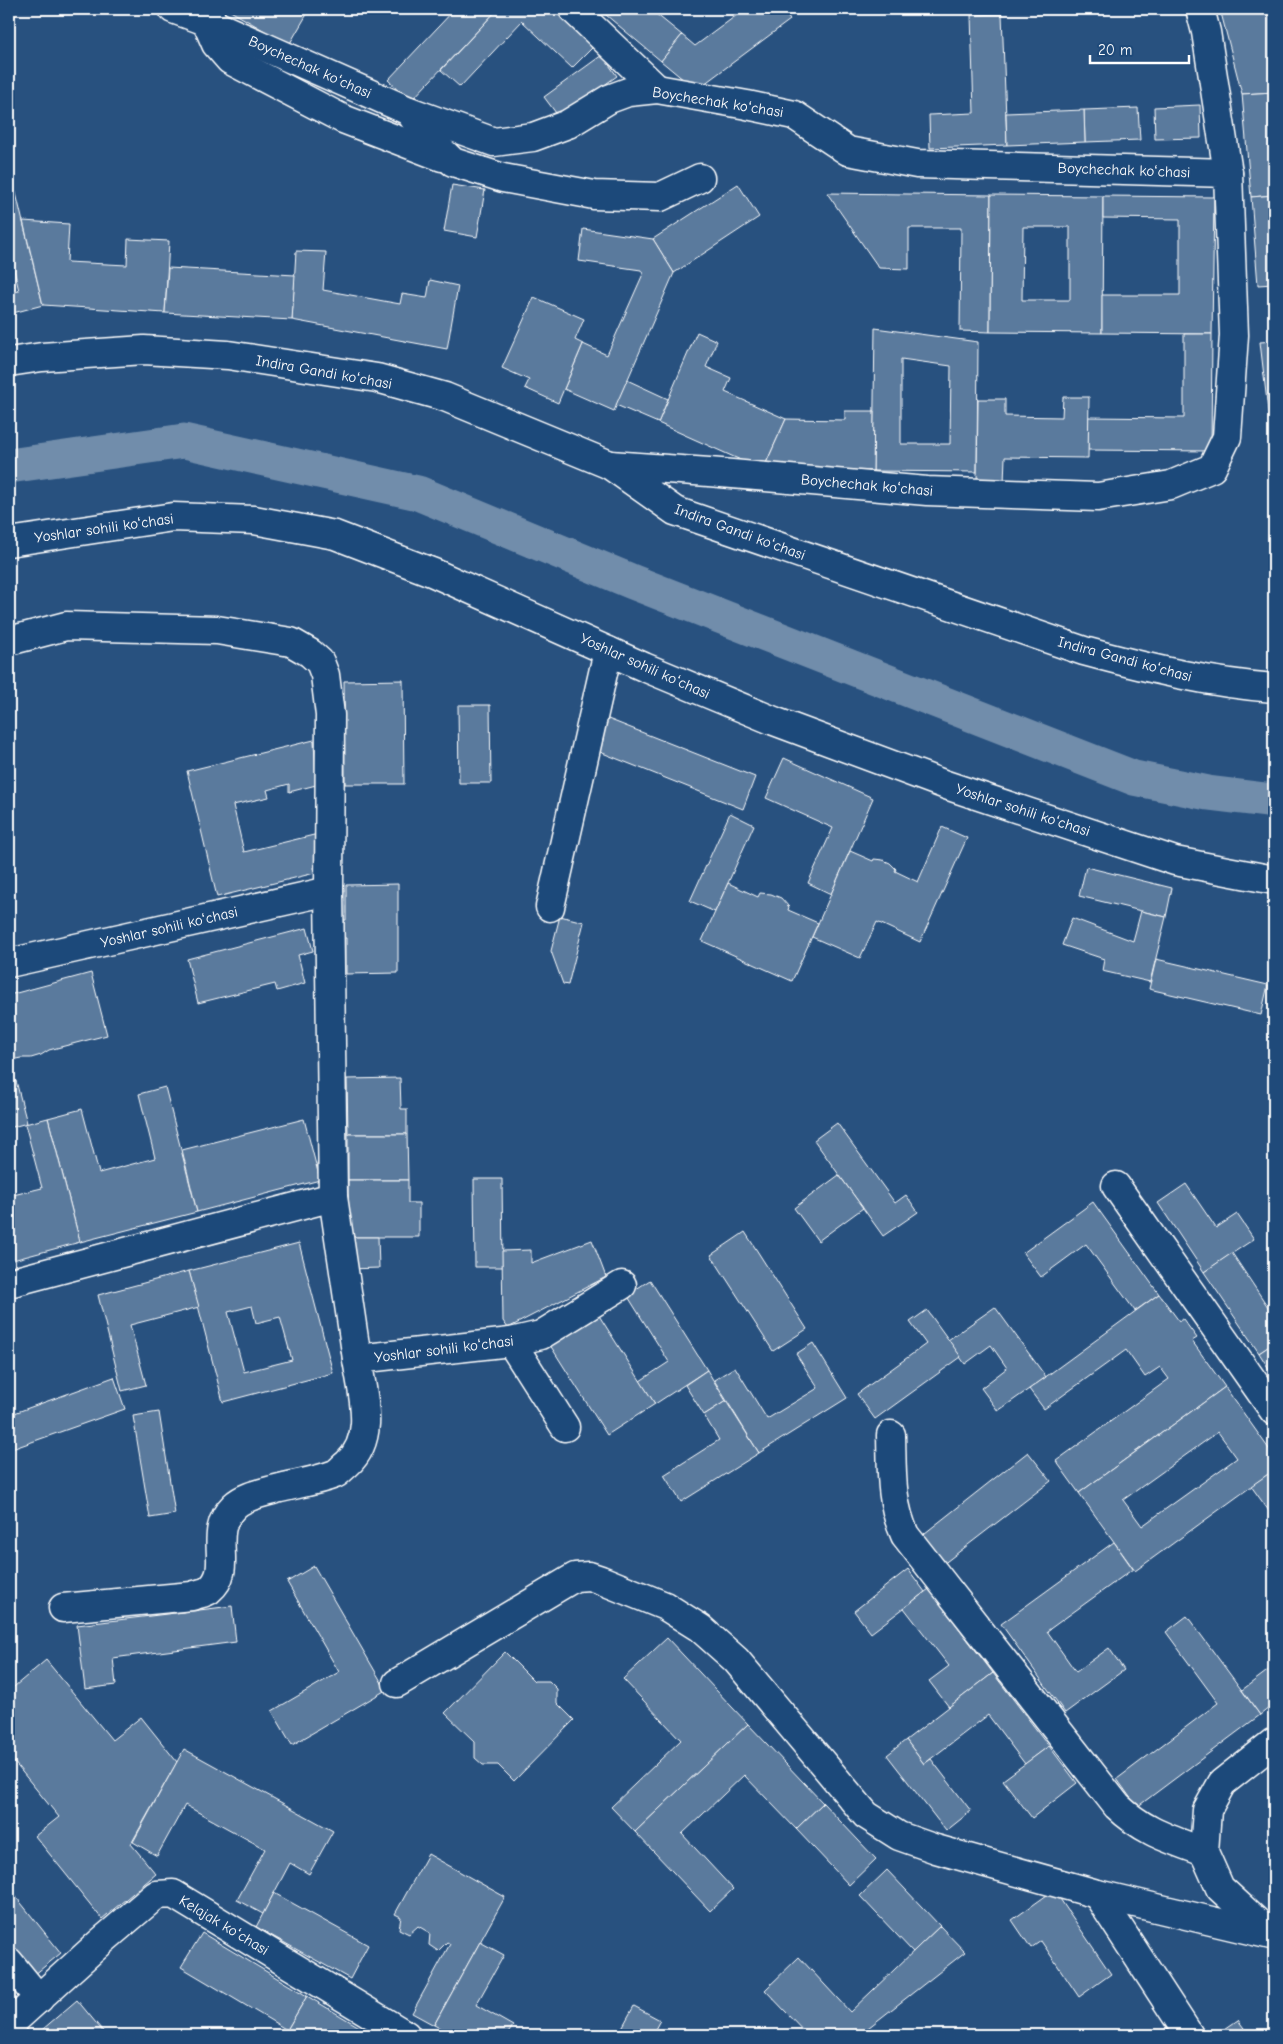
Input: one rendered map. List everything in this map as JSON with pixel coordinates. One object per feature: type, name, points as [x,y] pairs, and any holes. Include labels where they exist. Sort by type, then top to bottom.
[{"type":"street","name":"Boychechak koʻchasi","points":[[173,9],[209,15],[409,111],[494,142],[533,137],[568,124],[609,99],[628,92],[657,89],[794,115],[848,152],[917,164],[1228,174]]},
{"type":"street","points":[[573,9],[657,89]]},
{"type":"street","name":"Boychechak koʻchasi","points":[[610,465],[927,491],[1098,497],[1171,485],[1212,468],[1228,437],[1234,334],[1228,174],[1208,41],[1200,9]]},
{"type":"street","points":[[209,15],[216,44],[230,60],[343,119],[453,162],[503,178],[594,195],[660,198],[700,178]]},
{"type":"street","points":[[409,111],[426,136],[453,162]]},
{"type":"street","name":"Indira Gandi koʻchasi","points":[[9,362],[42,357],[144,350],[228,355],[376,378],[445,397],[610,465],[676,511],[1084,651],[1149,669],[1206,681],[1274,688]]},
{"type":"street","name":"Yoshlar sohili koʻchasi","points":[[9,542],[173,518],[254,520],[336,535],[434,573],[608,651],[774,721],[946,785],[1175,861],[1274,880]]},
{"type":"street","name":"Yoshlar sohili koʻchasi","points":[[9,641],[66,626],[217,630],[291,642],[310,652],[320,662],[325,675],[330,715],[334,1197],[357,1359],[511,1342],[541,1335],[622,1285]]},
{"type":"street","points":[[550,907],[608,651]]},
{"type":"street","name":"Yoshlar sohili koʻchasi","points":[[9,963],[330,891]]},
{"type":"street","points":[[1116,1186],[1274,1411]]},
{"type":"street","points":[[9,1283],[334,1197]]},
{"type":"street","points":[[511,1342],[565,1427]]},
{"type":"street","points":[[63,1608],[192,1596],[209,1590],[220,1576],[222,1560],[219,1537],[223,1520],[235,1505],[254,1495],[336,1473],[353,1459],[362,1441],[366,1422],[357,1359]]},
{"type":"street","points":[[892,1435],[893,1497],[898,1519],[906,1536],[1117,1806],[1133,1821],[1150,1831],[1204,1852]]},
{"type":"street","points":[[397,1683],[575,1577],[589,1576],[665,1606],[700,1628],[736,1660],[866,1815],[899,1836],[936,1849],[1097,1894],[1273,1936]]},
{"type":"street","points":[[1273,1936],[1220,1888],[1204,1852],[1207,1810],[1222,1784],[1274,1742]]},
{"type":"street","name":"Kelajak koʻchasi","points":[[9,2025],[156,1895],[173,1894],[406,2035]]},
{"type":"street","points":[[1097,1894],[1189,2035]]},
{"type":"street","points":[[9,1962],[39,1999]]},
{"type":"building","points":[[227,9],[310,9],[289,45]]},
{"type":"building","points":[[455,9],[498,9],[411,101],[388,80]]},
{"type":"building","points":[[498,9],[553,9],[593,47],[572,68],[522,21],[460,87],[441,70]]},
{"type":"building","points":[[601,9],[650,9],[682,35],[661,61]]},
{"type":"building","points":[[745,9],[782,9],[790,20],[696,90],[661,61],[682,35],[695,46]]},
{"type":"building","points":[[1220,9],[1274,9],[1274,92],[1242,94]]},
{"type":"building","points":[[1002,14],[1007,145],[930,148],[929,115],[974,113],[971,15]]},
{"type":"building","points":[[602,55],[617,76],[559,117],[544,97]]},
{"type":"building","points":[[1274,92],[1274,195],[1251,197],[1242,94]]},
{"type":"building","points":[[1200,105],[1201,138],[1155,139],[1154,107]]},
{"type":"building","points":[[1138,108],[1140,140],[1085,142],[1084,110]]},
{"type":"building","points":[[1084,110],[1085,142],[1007,145],[1006,113]]},
{"type":"building","points":[[738,184],[759,217],[674,273],[653,239]]},
{"type":"building","points":[[452,185],[485,190],[477,237],[444,231]]},
{"type":"building","points":[[15,189],[43,305],[9,314],[9,293],[19,291],[9,248],[9,191]]},
{"type":"building","points":[[827,193],[991,195],[990,332],[960,331],[961,228],[909,228],[909,269],[879,268]]},
{"type":"building","points":[[991,195],[1103,196],[1102,333],[990,332]],"holes":[[[1023,227],[1070,227],[1070,300],[1022,300]]]},
{"type":"building","points":[[1274,195],[1274,284],[1258,285],[1251,197]]},
{"type":"building","points":[[1103,196],[1214,197],[1212,334],[1102,333],[1102,295],[1180,295],[1180,219],[1103,218]]},
{"type":"building","points":[[23,221],[69,224],[67,262],[127,265],[128,239],[169,241],[165,313],[43,305]]},
{"type":"building","points":[[583,229],[653,239],[674,273],[614,411],[564,389],[583,344],[607,355],[643,274],[641,270],[579,261]]},
{"type":"building","points":[[296,251],[326,252],[323,290],[400,304],[402,294],[427,298],[430,280],[458,286],[447,349],[292,320]]},
{"type":"building","points":[[168,268],[295,275],[292,320],[165,313]]},
{"type":"building","points":[[534,297],[584,319],[575,340],[583,344],[558,403],[525,388],[529,380],[502,368]]},
{"type":"building","points":[[875,328],[978,342],[977,472],[873,471]],"holes":[[[901,359],[951,366],[950,444],[901,444]]]},
{"type":"building","points":[[697,332],[717,341],[706,367],[731,378],[725,392],[786,419],[763,470],[658,423]]},
{"type":"building","points":[[1184,334],[1212,334],[1211,451],[1088,450],[1088,417],[1184,418]]},
{"type":"building","points":[[1274,341],[1274,427],[1270,428],[1260,342]]},
{"type":"building","points":[[627,380],[668,399],[658,423],[616,405]]},
{"type":"building","points":[[1063,397],[1089,397],[1088,458],[1005,457],[1004,483],[977,483],[978,399],[1005,399],[1005,416],[1062,417]]},
{"type":"building","points":[[845,411],[874,411],[873,471],[763,470],[786,419],[845,420]]},
{"type":"building","points":[[403,680],[404,784],[345,784],[344,681]]},
{"type":"building","points":[[458,705],[490,705],[491,783],[459,783]]},
{"type":"building","points":[[603,717],[755,777],[743,809],[590,748]]},
{"type":"building","points":[[314,740],[316,785],[289,792],[289,784],[267,790],[269,797],[233,805],[244,852],[318,834],[319,872],[217,897],[187,771]]},
{"type":"building","points":[[784,758],[873,798],[831,894],[808,883],[833,828],[766,798]]},
{"type":"building","points":[[730,813],[754,825],[715,912],[690,901]]},
{"type":"building","points":[[942,827],[967,838],[920,942],[877,922],[860,958],[812,937],[850,851],[873,861],[874,859],[883,860],[890,863],[896,869],[895,871],[918,882]]},
{"type":"building","points":[[1086,867],[1172,888],[1166,917],[1079,896]]},
{"type":"building","points":[[728,883],[758,897],[760,893],[771,894],[781,898],[789,907],[788,910],[818,923],[792,981],[702,941]]},
{"type":"building","points":[[398,884],[398,973],[346,974],[346,938],[344,938],[342,933],[344,920],[346,920],[346,885]]},
{"type":"building","points":[[1141,911],[1166,917],[1150,982],[1102,971],[1104,959],[1062,945],[1072,918],[1133,941]]},
{"type":"building","points":[[560,916],[584,922],[568,985],[563,984],[551,951]]},
{"type":"building","points":[[307,928],[313,951],[298,955],[305,983],[277,991],[275,984],[198,1003],[187,959]]},
{"type":"building","points":[[1156,959],[1268,985],[1261,1015],[1149,989]]},
{"type":"building","points":[[91,973],[107,1035],[49,1050],[31,1058],[11,1060],[9,1052],[9,995]]},
{"type":"building","points":[[400,1078],[401,1109],[407,1109],[407,1134],[348,1134],[347,1079]]},
{"type":"building","points":[[16,1081],[27,1123],[9,1128],[9,1083]]},
{"type":"building","points":[[165,1087],[197,1212],[80,1242],[48,1118],[82,1109],[99,1173],[155,1158],[139,1094]]},
{"type":"building","points":[[48,1118],[80,1242],[9,1261],[9,1196],[42,1188],[25,1124]]},
{"type":"building","points":[[304,1119],[320,1180],[197,1212],[182,1150]]},
{"type":"building","points":[[837,1123],[895,1203],[906,1195],[918,1212],[883,1236],[814,1140]]},
{"type":"building","points":[[348,1134],[407,1134],[408,1180],[348,1180]]},
{"type":"building","points":[[839,1175],[863,1208],[818,1241],[794,1208]]},
{"type":"building","points":[[474,1179],[502,1179],[503,1267],[475,1267]]},
{"type":"building","points":[[348,1180],[408,1180],[408,1203],[419,1203],[419,1237],[348,1237]]},
{"type":"building","points":[[1186,1184],[1216,1228],[1237,1214],[1254,1239],[1204,1272],[1158,1203]]},
{"type":"building","points":[[1093,1202],[1159,1294],[1135,1311],[1086,1244],[1041,1277],[1023,1253]]},
{"type":"building","points":[[745,1232],[807,1329],[773,1351],[711,1255]]},
{"type":"building","points":[[348,1237],[378,1237],[379,1268],[349,1269]]},
{"type":"building","points":[[592,1240],[606,1277],[508,1328],[503,1321],[502,1251],[531,1250],[531,1263]]},
{"type":"building","points":[[299,1243],[333,1373],[223,1402],[189,1271]],"holes":[[[252,1306],[256,1323],[280,1317],[292,1360],[244,1372],[228,1312]]]},
{"type":"building","points":[[1232,1253],[1270,1310],[1274,1307],[1274,1343],[1259,1353],[1204,1272]]},
{"type":"building","points":[[189,1271],[199,1307],[130,1325],[146,1385],[122,1391],[98,1295]]},
{"type":"building","points":[[650,1280],[707,1370],[655,1404],[640,1381],[669,1362],[627,1295]]},
{"type":"building","points":[[1159,1294],[1179,1321],[1183,1319],[1197,1338],[1192,1341],[1225,1387],[1079,1493],[1056,1461],[1169,1379],[1160,1367],[1145,1377],[1126,1350],[1044,1409],[1029,1389]]},
{"type":"building","points":[[995,1307],[1046,1377],[998,1411],[981,1388],[1007,1368],[991,1345],[965,1364],[948,1340]]},
{"type":"building","points":[[927,1310],[961,1357],[875,1419],[857,1394],[926,1344],[910,1322]]},
{"type":"building","points":[[598,1314],[655,1404],[607,1435],[550,1345]]},
{"type":"building","points":[[813,1343],[847,1398],[759,1453],[714,1380],[735,1367],[767,1419],[818,1388],[796,1354]]},
{"type":"building","points":[[1274,1343],[1274,1377],[1259,1353]]},
{"type":"building","points":[[707,1370],[726,1401],[704,1415],[685,1385]]},
{"type":"building","points":[[114,1377],[125,1409],[9,1450],[9,1415]]},
{"type":"building","points":[[1225,1387],[1274,1456],[1274,1470],[1135,1571],[1079,1493]],"holes":[[[1218,1432],[1237,1458],[1142,1526],[1123,1500]]]},
{"type":"building","points":[[726,1401],[759,1453],[681,1502],[664,1475],[719,1440],[704,1415]]},
{"type":"building","points":[[159,1412],[175,1514],[150,1518],[133,1416]]},
{"type":"building","points":[[1028,1452],[1051,1481],[942,1565],[920,1537]]},
{"type":"building","points":[[1274,1470],[1274,1518],[1251,1486]]},
{"type":"building","points":[[1114,1542],[1133,1569],[1047,1631],[1076,1672],[1109,1648],[1124,1670],[1065,1713],[1001,1624]]},
{"type":"building","points":[[314,1566],[386,1690],[292,1745],[272,1711],[339,1672],[287,1582]]},
{"type":"building","points":[[908,1569],[925,1592],[871,1633],[854,1611]]},
{"type":"building","points":[[929,1589],[993,1673],[949,1707],[929,1681],[949,1666],[904,1608]]},
{"type":"building","points":[[232,1606],[236,1642],[113,1658],[116,1685],[85,1689],[77,1625]]},
{"type":"building","points":[[1187,1616],[1260,1715],[1137,1807],[1117,1779],[1218,1703],[1166,1632]]},
{"type":"building","points":[[667,1638],[748,1724],[635,1832],[611,1807],[681,1740],[623,1679]]},
{"type":"building","points":[[505,1652],[534,1681],[549,1681],[557,1689],[557,1703],[574,1720],[514,1781],[498,1765],[483,1765],[475,1758],[475,1742],[445,1713]]},
{"type":"building","points":[[46,1660],[112,1740],[141,1717],[177,1762],[131,1844],[156,1874],[102,1919],[35,1836],[59,1817],[9,1756],[9,1691]]},
{"type":"building","points":[[1274,1666],[1274,1704],[1260,1715],[1242,1690]]},
{"type":"building","points":[[993,1673],[1049,1746],[1025,1764],[988,1715],[924,1764],[906,1740]]},
{"type":"building","points":[[748,1724],[823,1803],[796,1829],[744,1775],[682,1834],[733,1889],[710,1911],[635,1832]]},
{"type":"building","points":[[906,1740],[924,1764],[931,1759],[971,1811],[946,1831],[887,1755]]},
{"type":"building","points":[[1049,1746],[1077,1783],[1032,1818],[1003,1780]]},
{"type":"building","points":[[184,1749],[333,1831],[309,1874],[290,1863],[263,1914],[237,1900],[265,1849],[185,1805],[157,1856],[133,1842]]},
{"type":"building","points":[[823,1803],[876,1859],[849,1885],[796,1829]]},
{"type":"building","points":[[428,1854],[505,1897],[434,2025],[412,2013],[450,1944],[447,1942],[438,1951],[429,1945],[430,1933],[418,1926],[409,1934],[399,1929],[401,1917],[395,1914]]},
{"type":"building","points":[[887,1870],[940,1926],[913,1952],[860,1896]]},
{"type":"building","points":[[9,1888],[61,1953],[34,1975],[9,1944]]},
{"type":"building","points":[[1054,1890],[1111,1974],[1079,1997],[1041,1941],[1031,1948],[1012,1920]]},
{"type":"building","points":[[274,1893],[368,1945],[350,1979],[256,1927]]},
{"type":"building","points":[[940,1926],[965,1952],[859,2035],[808,2035],[765,1990],[799,1957],[850,2012]]},
{"type":"building","points":[[202,1933],[307,1996],[287,2030],[181,1967]]},
{"type":"building","points":[[480,1942],[504,1955],[476,2005],[513,2026],[507,2035],[453,2035],[434,2025]]},
{"type":"building","points":[[307,1996],[373,2035],[296,2035],[287,2030]]},
{"type":"building","points":[[77,2000],[106,2035],[36,2035]]},
{"type":"building","points":[[634,2006],[660,2020],[652,2035],[618,2035]]},
{"type":"building","points":[[1238,2020],[1249,2035],[1216,2035]]},
{"type":"waterway","points":[[9,466],[184,441],[418,493],[633,582],[1134,778],[1208,793],[1274,801]]}]
